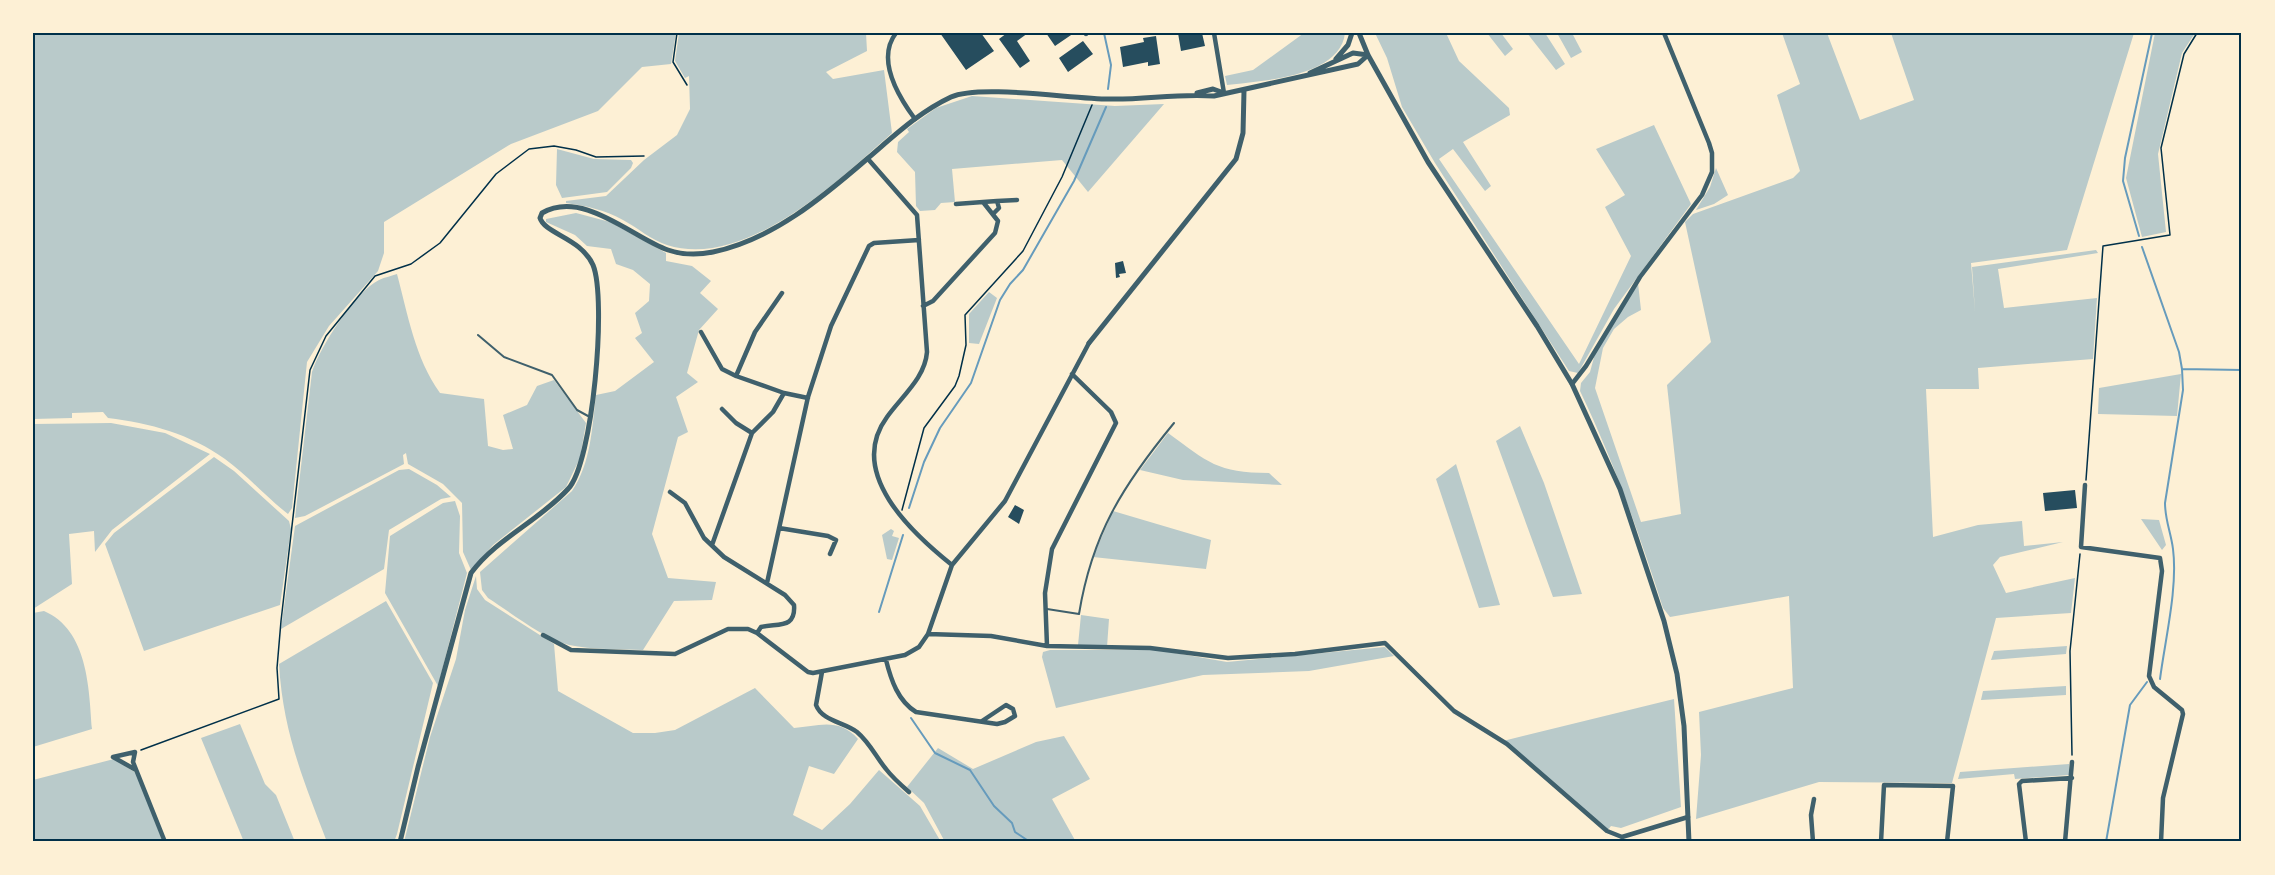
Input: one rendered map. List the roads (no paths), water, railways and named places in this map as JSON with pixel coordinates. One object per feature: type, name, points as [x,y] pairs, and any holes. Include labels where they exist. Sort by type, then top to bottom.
[{"type":"street","points":[[896,33],[889,44],[888,59],[895,87],[915,118]]},
{"type":"street","points":[[1214,33],[1224,93]]},
{"type":"street","points":[[1325,66],[1337,58],[1348,45],[1352,33]]},
{"type":"street","points":[[1359,33],[1368,55],[1445,190],[1537,326],[1572,384],[1620,489],[1664,621],[1682,709],[1689,842]]},
{"type":"street","points":[[1572,384],[1586,366],[1640,277],[1702,195],[1712,172],[1709,143],[1664,33]]},
{"type":"street","points":[[1302,76],[1353,53],[1368,55]]},
{"type":"street","points":[[400,842],[471,573],[487,555],[569,489],[582,462],[591,417],[598,311],[596,278],[586,252],[572,240],[542,224],[540,220],[542,213],[563,208],[588,211],[630,228],[666,249],[683,254],[712,252],[757,236],[818,200],[915,118],[954,96],[969,92],[1095,99],[1191,94],[1213,89],[1224,93],[1244,91],[1358,64],[1368,55]]},
{"type":"street","points":[[543,635],[571,650],[675,654],[728,629],[748,629],[757,633],[808,672],[822,672],[886,660],[905,655],[919,647],[928,634],[952,565],[1005,501],[1089,343],[1236,159],[1243,133],[1244,91]]},
{"type":"street","points":[[868,159],[917,215],[926,366],[881,426],[875,452],[875,464],[878,478],[900,517],[919,537],[952,565]]},
{"type":"street","points":[[956,204],[1017,200]]},
{"type":"street","points":[[994,213],[999,208],[997,201]]},
{"type":"street","points":[[923,306],[933,301],[989,240],[998,221],[994,213],[982,202]]},
{"type":"street","points":[[766,583],[807,398],[831,326],[868,246],[874,243],[919,240]]},
{"type":"street","points":[[736,376],[755,332],[782,293]]},
{"type":"street","points":[[700,332],[722,369],[784,393],[807,398]]},
{"type":"street","points":[[1047,646],[1045,609],[1047,573],[1052,549],[1116,423],[1111,412],[1072,374]]},
{"type":"street","points":[[712,545],[752,433],[773,412],[784,393]]},
{"type":"street","points":[[722,409],[736,423],[752,433]]},
{"type":"street","points":[[2085,485],[2080,547],[2160,558],[2162,571],[2150,676],[2154,687],[2182,710],[2183,714],[2163,798],[2161,842]]},
{"type":"street","points":[[670,492],[685,502],[704,538],[737,566],[791,600],[795,613],[790,622],[783,626],[761,627],[757,633]]},
{"type":"street","points":[[779,528],[828,536],[836,540],[830,554]]},
{"type":"street","points":[[928,634],[991,636],[1047,646],[1150,648],[1228,658],[1295,654],[1385,643],[1454,711],[1507,744],[1606,831],[1622,839],[1688,817]]},
{"type":"street","points":[[886,660],[891,679],[908,707],[926,715],[982,721],[1005,723],[1015,716],[1013,709],[1006,705],[982,721]]},
{"type":"street","points":[[822,672],[816,705],[818,710],[826,717],[857,732],[871,746],[887,771],[909,792]]},
{"type":"street","points":[[136,770],[113,757],[135,752],[133,762],[165,842]]},
{"type":"street","points":[[2065,842],[2072,762]]},
{"type":"street","points":[[2026,842],[2019,784],[2022,781],[2072,778]]},
{"type":"street","points":[[1881,842],[1884,785],[1953,786],[1947,842]]},
{"type":"street","points":[[1813,842],[1810,815],[1814,799]]},
{"type":"lane","points":[[478,335],[504,357],[552,375],[577,410],[591,417]]},
{"type":"lane","points":[[1045,609],[1079,614],[1085,578],[1106,521],[1145,460],[1174,423]]},
{"type":"waterway","points":[[1104,33],[1111,65],[1108,89]]},
{"type":"waterway","points":[[2139,236],[2123,181],[2125,158],[2152,33]]},
{"type":"waterway","points":[[909,508],[924,462],[940,428],[971,383],[1000,300],[1023,270],[1074,181],[1106,107]]},
{"type":"waterway","points":[[2142,247],[2179,352],[2183,390],[2165,503],[2173,549],[2174,580],[2160,679]]},
{"type":"waterway","points":[[2182,369],[2242,370]]},
{"type":"waterway","points":[[879,612],[903,535]]},
{"type":"waterway","points":[[2106,842],[2130,705],[2147,682]]},
{"type":"waterway","points":[[911,718],[935,753],[970,770],[994,806],[1012,823],[1015,832],[1030,842]]}]
